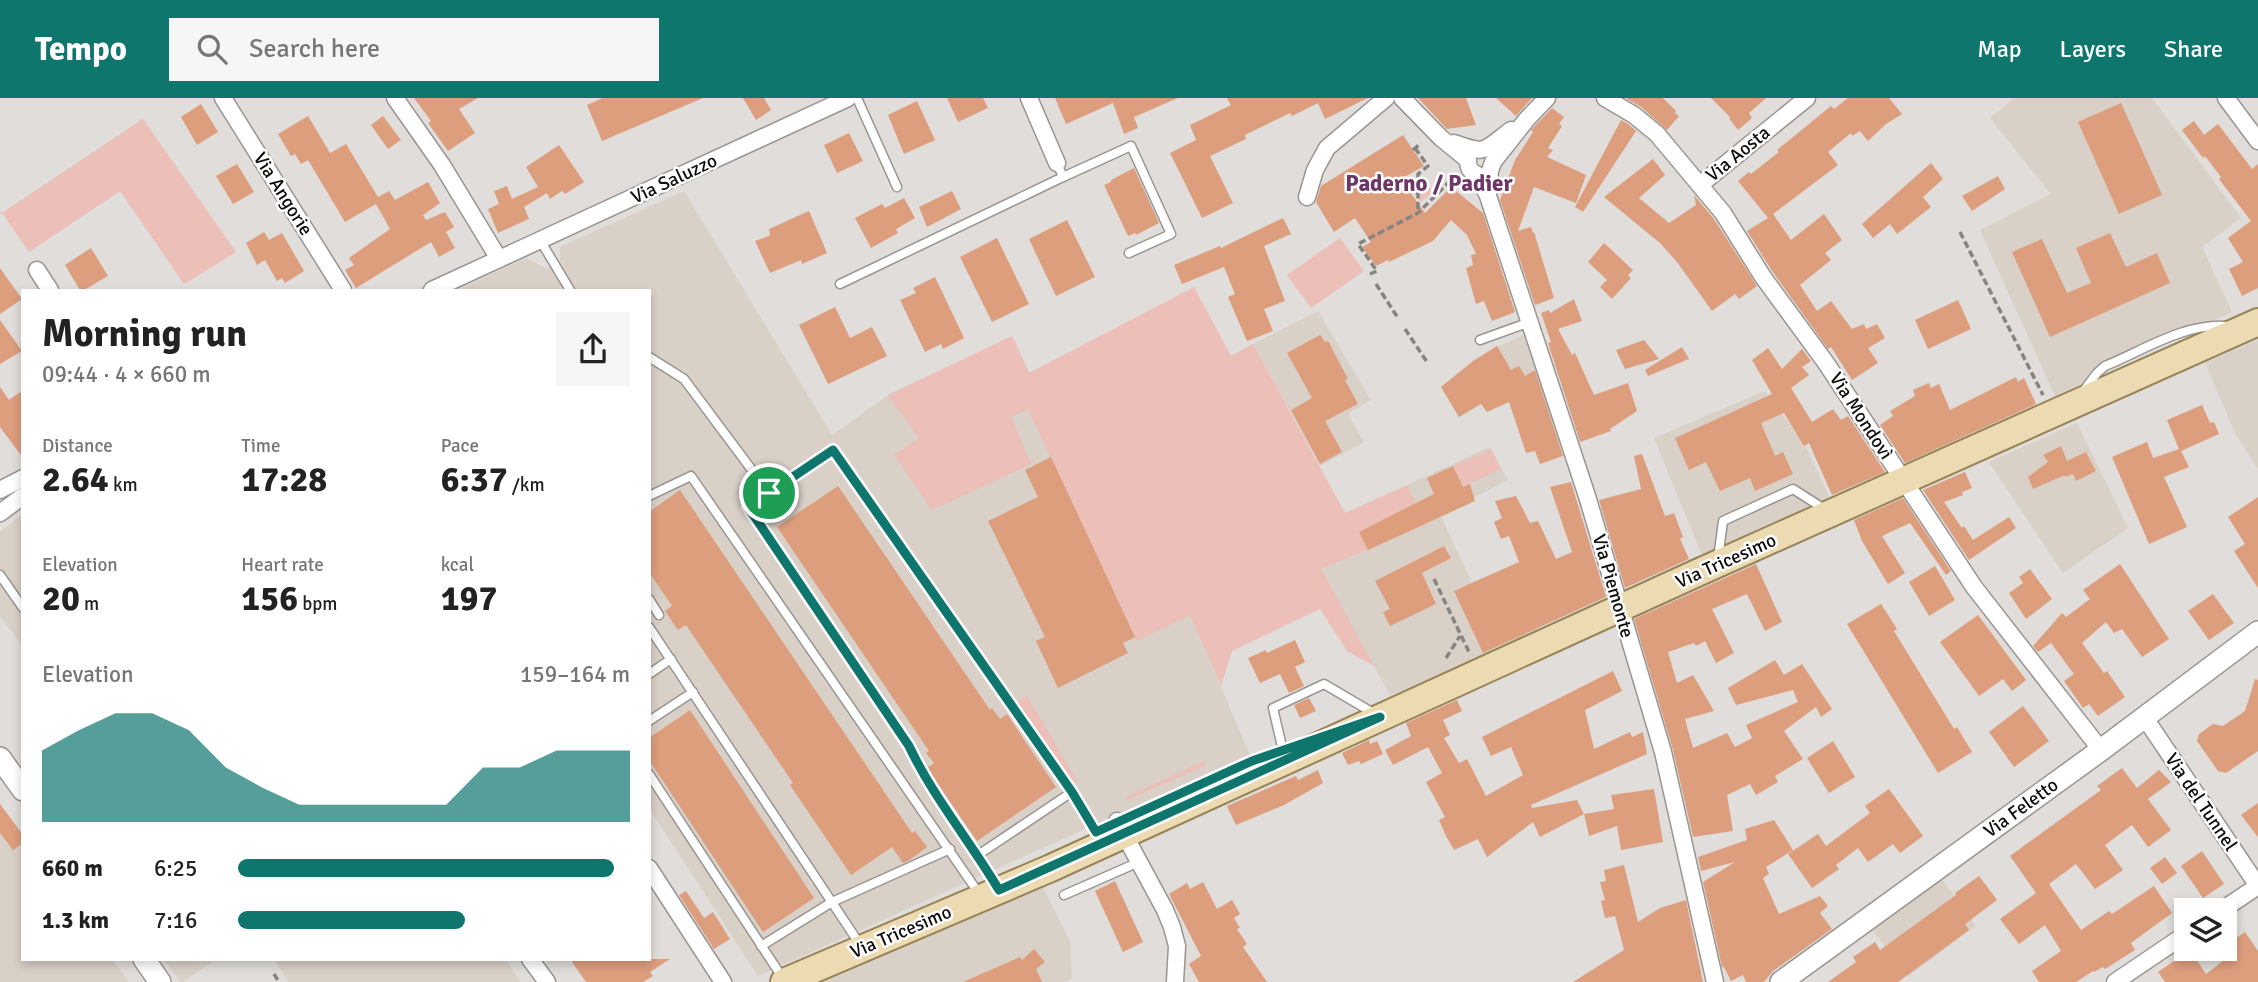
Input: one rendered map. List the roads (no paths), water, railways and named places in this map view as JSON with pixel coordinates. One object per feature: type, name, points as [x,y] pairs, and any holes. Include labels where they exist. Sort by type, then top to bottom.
[{"type":"main road","name":"Via Tricesimo","points":[[784,982],[1000,890],[1110,833],[1480,673],[2251,325]]},
{"type":"street","name":"Via Angorie","points":[[223,98],[341,289]]},
{"type":"street","points":[[395,98],[442,165],[499,259]]},
{"type":"street","name":"Via Saluzzo","points":[[434,289],[848,98]]},
{"type":"street","points":[[1029,98],[1060,170]]},
{"type":"street","points":[[1307,197],[1315,170],[1327,148],[1386,98]]},
{"type":"street","points":[[1402,98],[1441,138],[1481,162],[1547,98]]},
{"type":"street","name":"Via Mondovì","points":[[1605,98],[1634,115],[1657,134],[1701,184],[1763,277],[1826,363],[1974,587],[2101,750]]},
{"type":"street","name":"Via Aosta","points":[[1701,184],[1807,98]]},
{"type":"street","points":[[2225,98],[2258,141]]},
{"type":"street","name":"Via Piemonte","points":[[1481,162],[1488,195],[1587,496],[1663,752],[1715,982]]},
{"type":"street","points":[[37,270],[49,289]]},
{"type":"street","points":[[0,490],[21,479]]},
{"type":"street","points":[[0,513],[21,497]]},
{"type":"street","name":"Via Feletto","points":[[1781,982],[2145,718],[2258,632]]},
{"type":"street","name":"Via del Tunnel","points":[[2145,718],[2258,886]]},
{"type":"street","points":[[0,758],[21,787]]},
{"type":"street","points":[[1110,833],[1139,862],[1165,910],[1177,946],[1175,982]]},
{"type":"street","points":[[651,871],[723,982]]},
{"type":"street","points":[[2237,900],[2258,886]]},
{"type":"street","points":[[2115,982],[2174,942]]},
{"type":"street","points":[[145,961],[160,982]]},
{"type":"street","points":[[531,961],[546,982]]},
{"type":"lane","points":[[857,98],[897,187]]},
{"type":"lane","points":[[840,284],[1060,170],[1131,146],[1171,234],[1129,253]]},
{"type":"lane","points":[[540,240],[569,289]]},
{"type":"lane","points":[[1480,340],[1530,322]]},
{"type":"lane","points":[[651,358],[684,379],[769,493]]},
{"type":"lane","points":[[1000,890],[920,770],[909,746],[748,507],[833,450],[1072,792],[1110,833]]},
{"type":"lane","points":[[651,495],[691,476],[950,849],[1000,890]]},
{"type":"lane","points":[[1717,564],[1723,521],[1793,489],[1831,514]]},
{"type":"lane","points":[[0,576],[21,605]]},
{"type":"lane","points":[[651,602],[659,615]]},
{"type":"lane","points":[[651,630],[862,948]]},
{"type":"lane","points":[[651,673],[671,659]]},
{"type":"lane","points":[[1291,753],[1273,708],[1324,684],[1380,717]]},
{"type":"lane","points":[[651,721],[693,692]]},
{"type":"lane","points":[[651,777],[784,982]]},
{"type":"lane","points":[[978,855],[1072,792]]},
{"type":"lane","points":[[761,946],[832,902],[950,849]]},
{"type":"lane","points":[[1064,895],[1139,862]]},
{"type":"district","name":"Paderno / Padier","points":[[1429,183]]}]
